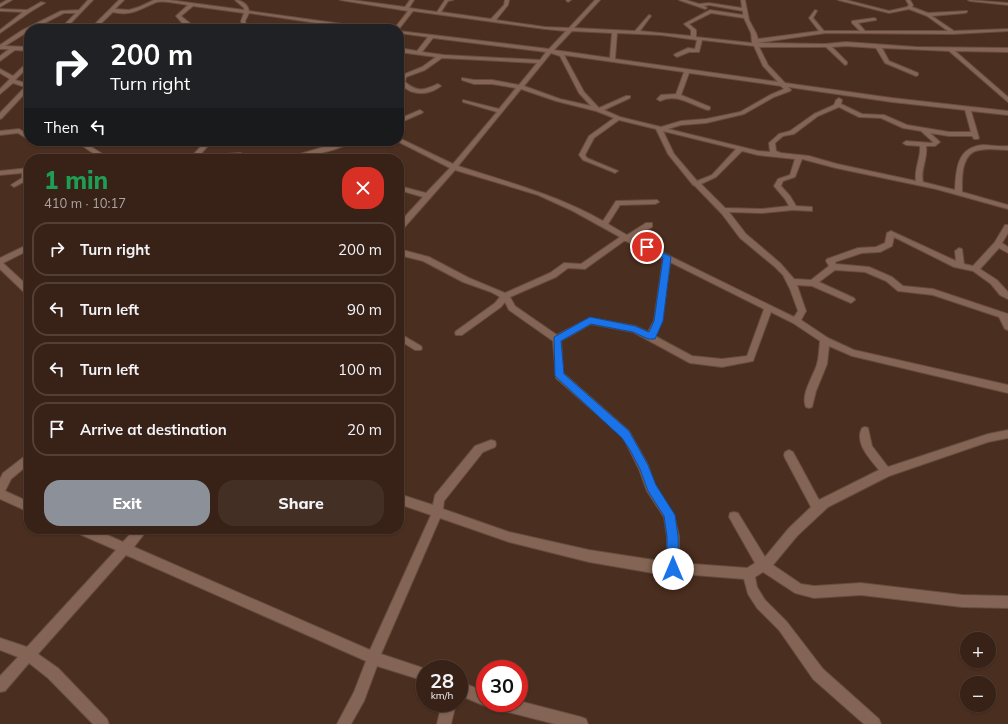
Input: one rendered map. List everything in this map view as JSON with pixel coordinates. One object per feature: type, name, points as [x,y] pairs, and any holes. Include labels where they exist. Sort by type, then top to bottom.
[{"type":"street","points":[[0,6],[10,0]]},
{"type":"street","points":[[67,24],[91,0]]},
{"type":"street","points":[[97,24],[122,0]]},
{"type":"street","points":[[112,10],[117,12],[140,9],[158,0],[336,24]]},
{"type":"street","points":[[237,0],[246,7],[247,12],[243,21],[244,24]]},
{"type":"street","points":[[342,0],[438,12],[492,21],[571,30],[636,33],[755,44],[878,46],[951,50],[1008,50]]},
{"type":"street","points":[[372,4],[377,0]]},
{"type":"street","points":[[406,9],[412,0]]},
{"type":"street","points":[[438,12],[447,0],[451,0]]},
{"type":"street","points":[[492,21],[506,5],[507,0]]},
{"type":"street","points":[[404,222],[454,167],[550,51],[598,0]]},
{"type":"street","points":[[681,0],[701,5],[710,11],[746,17]]},
{"type":"street","points":[[659,129],[680,123],[706,121],[742,113],[772,96],[788,90],[766,66],[755,44],[754,31],[746,17],[746,10],[743,0]]},
{"type":"street","points":[[840,0],[889,12],[909,8],[928,15],[953,33]]},
{"type":"street","points":[[908,0],[911,4],[909,8]]},
{"type":"street","points":[[970,0],[1008,4]]},
{"type":"street","points":[[0,32],[28,11],[43,3]]},
{"type":"street","points":[[187,24],[178,16],[192,4]]},
{"type":"street","points":[[701,5],[709,4],[746,10]]},
{"type":"street","points":[[140,9],[144,13]]},
{"type":"street","points":[[400,24],[412,9]]},
{"type":"street","points":[[0,10],[28,11]]},
{"type":"street","points":[[815,10],[811,18],[823,33]]},
{"type":"street","points":[[39,24],[63,12],[80,11]]},
{"type":"street","points":[[693,38],[694,30],[686,24],[710,11]]},
{"type":"street","points":[[919,17],[966,12]]},
{"type":"street","points":[[636,33],[648,16]]},
{"type":"street","points":[[863,31],[854,22],[874,19]]},
{"type":"street","points":[[322,24],[328,23]]},
{"type":"street","points":[[755,44],[781,34],[863,31],[953,33],[1008,30]]},
{"type":"street","points":[[0,47],[24,32]]},
{"type":"street","points":[[612,61],[615,32]]},
{"type":"street","points":[[404,33],[550,51],[687,72],[843,93],[1008,113]]},
{"type":"street","points":[[418,53],[432,36]]},
{"type":"street","points":[[677,55],[688,50],[697,51],[700,39]]},
{"type":"street","points":[[827,45],[845,63]]},
{"type":"street","points":[[878,46],[887,62],[916,74]]},
{"type":"street","points":[[0,47],[24,49]]},
{"type":"street","points":[[0,60],[14,48]]},
{"type":"street","points":[[951,50],[1008,100]]},
{"type":"street","points":[[404,51],[441,56],[542,62]]},
{"type":"street","points":[[550,51],[562,55],[582,93],[598,110]]},
{"type":"street","points":[[404,76],[421,71],[430,66],[441,56]]},
{"type":"street","points":[[0,92],[22,70]]},
{"type":"street","points":[[0,71],[24,85]]},
{"type":"street","points":[[678,96],[687,72]]},
{"type":"street","points":[[464,79],[474,82],[492,82],[521,87],[558,100],[598,110],[618,118],[740,149],[809,158],[836,166],[920,183],[1008,207]]},
{"type":"street","points":[[404,85],[417,92],[424,92],[438,86]]},
{"type":"street","points":[[996,90],[1008,89]]},
{"type":"street","points":[[0,117],[24,92]]},
{"type":"street","points":[[780,155],[773,152],[772,143],[776,139],[781,135],[792,133],[816,115],[837,104],[843,93]]},
{"type":"street","points":[[660,99],[663,96],[678,96],[708,108]]},
{"type":"street","points":[[598,110],[628,97]]},
{"type":"street","points":[[465,101],[501,111]]},
{"type":"street","points":[[837,104],[861,116],[882,116],[906,127],[949,134],[974,134]]},
{"type":"street","points":[[967,108],[976,139],[976,148]]},
{"type":"street","points":[[404,119],[420,112]]},
{"type":"street","points":[[615,170],[594,163],[582,155],[591,137],[618,118]]},
{"type":"street","points":[[659,129],[664,144],[674,161],[695,184],[723,210],[743,236],[783,270],[798,298],[802,311],[796,320]]},
{"type":"street","points":[[906,143],[923,146],[933,145],[937,142],[924,130]]},
{"type":"street","points":[[0,133],[19,131],[24,134]]},
{"type":"street","points":[[404,142],[454,167],[540,194],[576,209],[628,238],[768,308],[796,320],[825,340],[852,353],[1008,389]]},
{"type":"street","points":[[86,146],[99,154]]},
{"type":"street","points":[[196,154],[205,146]]},
{"type":"street","points":[[309,154],[334,146]]},
{"type":"street","points":[[920,183],[917,176],[925,154],[923,146]]},
{"type":"street","points":[[958,193],[960,164],[968,153],[976,148],[1008,148]]},
{"type":"street","points":[[695,184],[714,176],[740,149]]},
{"type":"street","points":[[793,208],[788,198],[777,186],[780,180],[793,176],[799,157]]},
{"type":"street","points":[[0,173],[24,171]]},
{"type":"street","points":[[14,185],[24,180]]},
{"type":"street","points":[[404,189],[428,196]]},
{"type":"street","points":[[604,225],[618,203],[655,202]]},
{"type":"street","points":[[723,210],[761,211],[793,208],[809,209]]},
{"type":"street","points":[[459,333],[498,305],[505,296],[553,275],[567,265],[582,268],[622,239],[628,238],[649,225]]},
{"type":"street","points":[[975,269],[998,244],[1008,227]]},
{"type":"street","points":[[833,267],[830,261],[861,250],[877,250],[889,244],[891,234],[960,266],[975,269],[994,282],[1003,293],[1008,296]]},
{"type":"street","points":[[998,244],[1008,250]]},
{"type":"street","points":[[24,250],[0,262],[24,287]]},
{"type":"street","points":[[959,251],[960,266]]},
{"type":"street","points":[[404,253],[426,259],[466,280],[484,285],[505,296],[512,308],[557,339]]},
{"type":"street","points":[[651,336],[658,321],[667,257]]},
{"type":"street","points":[[813,283],[833,267],[866,269],[889,279],[901,289],[933,292],[1006,317],[1008,326]]},
{"type":"street","points":[[790,282],[813,283],[851,300]]},
{"type":"street","points":[[557,339],[590,321],[635,329],[651,336],[690,359],[722,363],[750,360],[768,308]]},
{"type":"street","points":[[404,339],[418,348]]},
{"type":"street","points":[[557,339],[559,376],[572,385],[626,434],[644,468],[651,488],[669,515],[673,536],[673,569]]},
{"type":"street","points":[[809,404],[811,391],[822,364],[825,340]]},
{"type":"street","points":[[866,431],[867,447],[886,472]]},
{"type":"street","points":[[404,501],[509,537],[589,556],[659,568],[748,574],[763,565],[793,532],[824,503],[886,472],[965,446],[1008,434]]},
{"type":"street","points":[[344,724],[359,696],[373,658],[437,513],[439,498],[479,449],[491,444]]},
{"type":"street","points":[[789,455],[818,509]]},
{"type":"street","points":[[0,489],[7,476],[24,462]]},
{"type":"street","points":[[0,494],[24,504]]},
{"type":"street","points":[[734,517],[763,565],[799,589],[814,592],[861,589],[962,600],[1008,602]]},
{"type":"street","points":[[93,534],[373,658],[416,672]]},
{"type":"street","points":[[0,686],[138,534]]},
{"type":"street","points":[[748,574],[752,590],[761,604],[783,626],[818,674],[874,724]]},
{"type":"street","points":[[0,644],[28,654],[53,673],[102,724]]},
{"type":"street","points":[[528,710],[581,724]]},
{"type":"street","points":[[444,724],[447,712]]},
{"type":"route","points":[[647,247],[667,257],[658,321],[651,336],[635,329],[590,321],[557,339],[559,376],[572,385],[596,409],[626,434],[644,468],[651,488],[669,515],[673,536],[673,569]]}]
